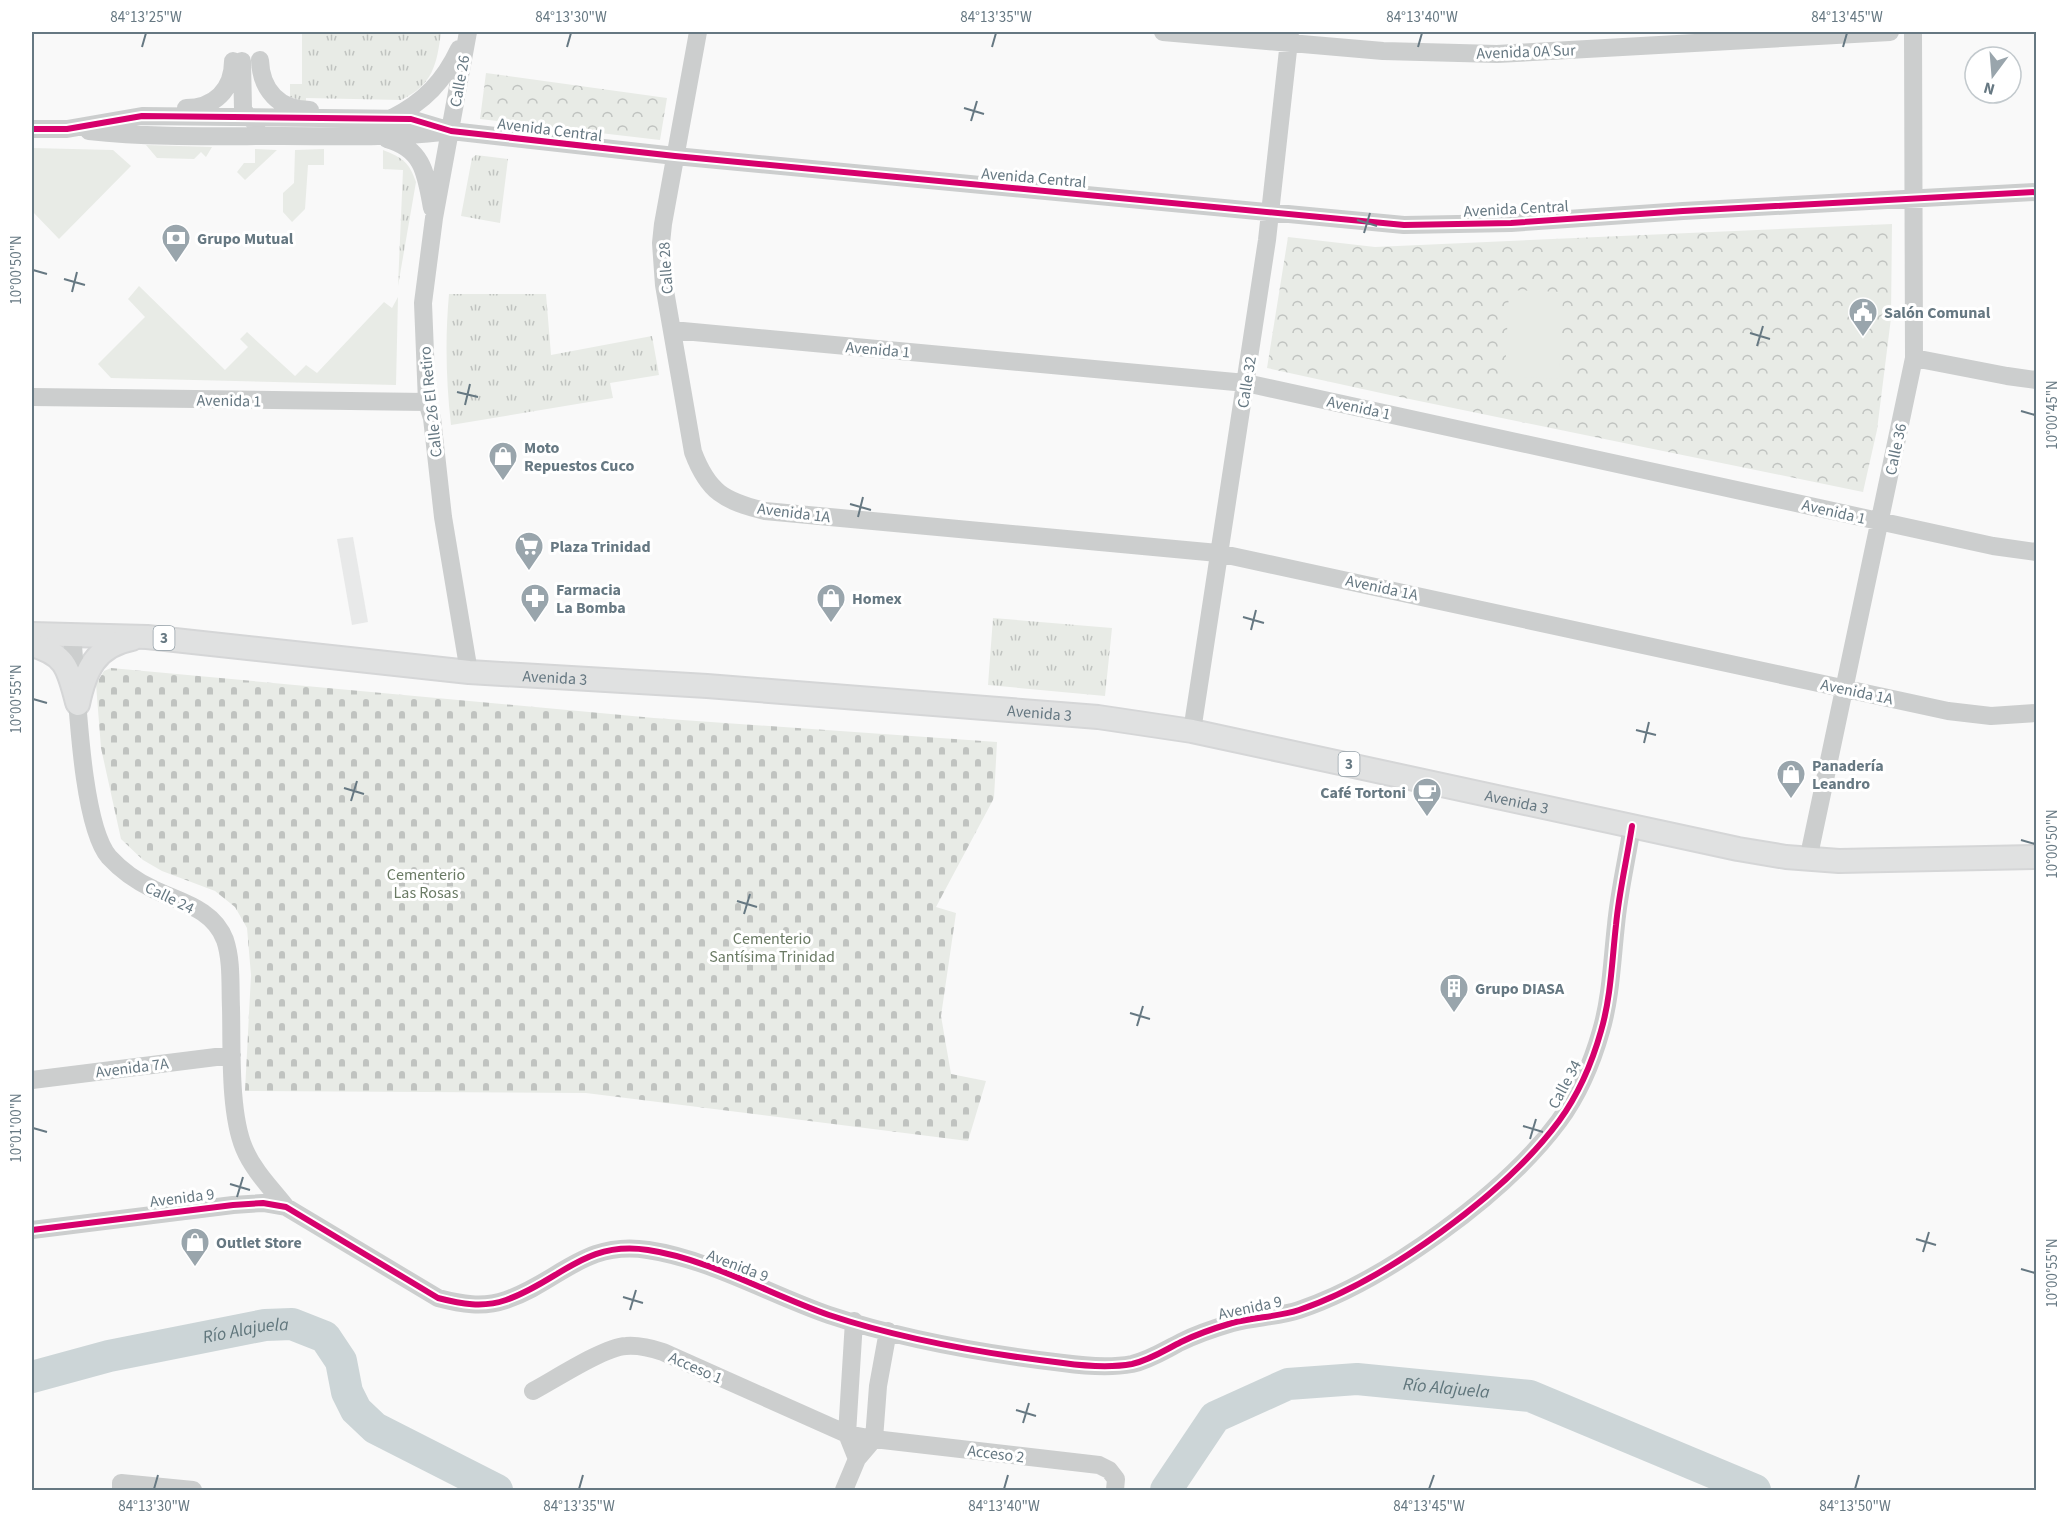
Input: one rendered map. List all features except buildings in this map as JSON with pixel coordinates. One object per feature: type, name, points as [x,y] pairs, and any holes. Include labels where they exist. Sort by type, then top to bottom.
[{"type":"main road","name":"Avenida 3","points":[[32,634],[147,637],[469,672],[707,686],[1040,711],[1192,731],[1738,849],[1808,860],[2037,857]]},
{"type":"main road","points":[[78,704],[83,679],[102,652],[123,641],[147,637]]},
{"type":"main road","points":[[32,645],[48,650],[60,658],[69,674],[78,704]]},
{"type":"street","name":"Calle 26","points":[[451,131],[468,32]]},
{"type":"street","points":[[391,119],[412,108],[434,89],[451,67],[468,32]]},
{"type":"street","name":"Calle 28","points":[[698,32],[661,243],[664,285],[693,452],[705,478],[722,496]]},
{"type":"street","name":"Avenida 0A Sur","points":[[1163,32],[1290,37],[1383,51],[1497,54],[1890,32]]},
{"type":"street","name":"Calle 36","points":[[1808,860],[1914,358],[1913,32]]},
{"type":"street","name":"Calle 32","points":[[1192,731],[1271,213],[1290,37]]},
{"type":"street","points":[[246,61],[243,109],[248,117],[264,127],[409,128],[427,124],[455,106]]},
{"type":"street","points":[[104,123],[147,109],[195,108],[208,105],[222,95],[232,75],[246,61]]},
{"type":"street","points":[[246,61],[260,72],[267,89],[286,106],[304,110],[347,110],[364,127],[414,152],[426,177],[434,218]]},
{"type":"street","name":"Avenida Central","points":[[66,129],[142,116],[248,117],[364,127],[410,136],[451,131]]},
{"type":"street","points":[[125,135],[145,126],[176,126],[191,117]]},
{"type":"street","points":[[180,136],[198,127],[232,127],[248,117]]},
{"type":"street","name":"Avenida Central","points":[[32,129],[180,136],[364,127],[391,119],[411,119],[451,131],[675,156],[1404,225],[1511,223],[1683,210],[2037,192]]},
{"type":"street","name":"Calle 26 El Retiro","points":[[451,131],[434,218],[423,303],[427,402],[432,418],[443,517],[469,672]]},
{"type":"street","name":"Avenida 1","points":[[672,330],[1245,383],[1993,546],[2037,552]]},
{"type":"street","points":[[1914,358],[2037,380]]},
{"type":"street","name":"Avenida 1","points":[[32,397],[427,402]]},
{"type":"street","name":"Avenida 1A","points":[[722,496],[765,511],[1218,553],[1965,714],[1991,716],[2037,713]]},
{"type":"street","name":"Calle 24","points":[[72,634],[92,822],[104,850],[120,868],[139,882],[194,906],[212,919],[224,937],[230,963],[236,1121],[244,1149],[253,1166],[286,1207]]},
{"type":"street","name":"Calle 34","points":[[1314,1304],[1359,1283],[1411,1252],[1472,1208],[1515,1171],[1560,1120],[1578,1091],[1602,1029],[1609,999],[1616,921],[1632,826]]},
{"type":"street","name":"Avenida 7A","points":[[32,1080],[232,1054]]},
{"type":"street","points":[[233,1204],[254,1189],[256,1181],[253,1166]]},
{"type":"street","name":"Avenida 9","points":[[32,1230],[233,1204],[263,1203],[286,1207],[438,1298],[459,1304],[481,1305],[504,1301],[527,1291],[598,1252],[623,1248],[647,1250],[672,1255],[830,1315],[920,1340],[1063,1363],[1113,1366],[1132,1364],[1150,1358],[1219,1327],[1295,1311],[1314,1304]]},
{"type":"street","points":[[844,1491],[857,1459],[860,1436],[854,1321]]},
{"type":"street","points":[[860,1436],[878,1386],[888,1330]]},
{"type":"street","name":"Acceso 1","points":[[533,1391],[608,1350],[624,1346],[647,1347],[860,1436]]},
{"type":"street","name":"Acceso 2","points":[[860,1436],[1099,1465],[1108,1470],[1116,1479],[1115,1491]]},
{"type":"street","points":[[121,1487],[193,1491]]},
{"type":"shaded area","points":[[353,537],[368,622],[352,625],[337,539]]},
{"type":"green space","points":[[302,32],[441,32],[438,54],[432,72],[420,88],[401,100],[306,98],[306,102],[290,97],[290,84],[302,84]]},
{"type":"green space","points":[[486,73],[667,98],[660,140],[480,119]]},
{"type":"green space","points":[[146,145],[212,147],[206,157],[201,152],[194,159],[157,158]]},
{"type":"green space","points":[[32,148],[113,150],[131,166],[59,239],[32,211]]},
{"type":"green space","points":[[255,149],[277,150],[245,180],[237,172],[244,163],[255,163]]},
{"type":"green space","points":[[324,149],[324,165],[308,165],[305,209],[292,222],[283,212],[283,193],[294,183],[295,150]]},
{"type":"green space","points":[[383,150],[404,162],[411,170],[416,182],[398,286],[403,170],[383,169]]},
{"type":"green space","points":[[476,155],[508,159],[500,223],[461,216],[472,158]]},
{"type":"green space","points":[[1892,224],[1891,318],[1877,430],[1863,492],[1267,368],[1288,237],[1375,247]]},
{"type":"green space","points":[[139,286],[225,370],[248,347],[240,339],[247,332],[295,376],[306,365],[317,373],[384,302],[392,308],[398,297],[396,385],[111,378],[98,364],[145,317],[128,299]]},
{"type":"green space","points":[[1509,290],[1563,292],[1559,379],[1505,376]]},
{"type":"green space","points":[[449,294],[546,294],[551,355],[652,336],[659,375],[610,383],[613,398],[451,425],[447,360]]},
{"type":"green space","points":[[993,618],[1112,628],[1105,696],[988,685]]},
{"type":"green space","points":[[111,668],[654,718],[997,742],[994,798],[936,907],[956,913],[941,1016],[951,1074],[986,1081],[968,1141],[586,1093],[245,1091],[251,975],[247,928],[235,907],[215,891],[162,871],[143,860],[121,839],[101,748],[96,684],[104,671]]},
{"type":"waterway","name":"Río Alajuela","points":[[32,1377],[109,1356],[265,1325],[292,1324],[325,1337],[341,1361],[347,1392],[356,1410],[375,1428],[497,1490]]},
{"type":"waterway","name":"Río Alajuela","points":[[1166,1490],[1215,1417],[1288,1384],[1357,1379],[1530,1396],[1755,1490]]},
{"type":"cycle path","points":[[32,129],[67,129],[142,116],[411,119],[451,131],[675,156],[1404,225],[1511,223],[1683,211],[2036,192]]},
{"type":"cycle path","points":[[32,1230],[263,1203],[286,1207],[438,1298],[455,1302],[480,1304],[506,1300],[542,1283],[573,1264],[606,1251],[648,1250],[694,1261],[807,1307],[885,1331],[975,1350],[1071,1364],[1089,1366],[1132,1364],[1193,1336],[1219,1327],[1299,1310],[1333,1297],[1405,1257],[1441,1232],[1476,1205],[1536,1149],[1559,1121],[1578,1090],[1589,1067],[1601,1031],[1609,992],[1617,913],[1632,826]]},
{"type":"place","name":"Grupo Mutual","points":[[176,264]]},
{"type":"place","name":"Salón Comunal","points":[[1863,338]]},
{"type":"place","name":"Moto Repuestos Cuco","points":[[503,482]]},
{"type":"place","name":"Plaza Trinidad","points":[[529,572]]},
{"type":"place","name":"Farmacia La Bomba","points":[[535,624]]},
{"type":"place","name":"Homex","points":[[831,624]]},
{"type":"place","name":"Panadería Leandro","points":[[1791,800]]},
{"type":"place","name":"Café Tortoni","points":[[1427,818]]},
{"type":"place","name":"Grupo DIASA","points":[[1454,1014]]},
{"type":"place","name":"Outlet Store","points":[[195,1268]]},
{"type":"park label","name":"Cementerio Las Rosas","points":[[426,883]]},
{"type":"park label","name":"Cementerio Santísima Trinidad","points":[[772,947]]}]
